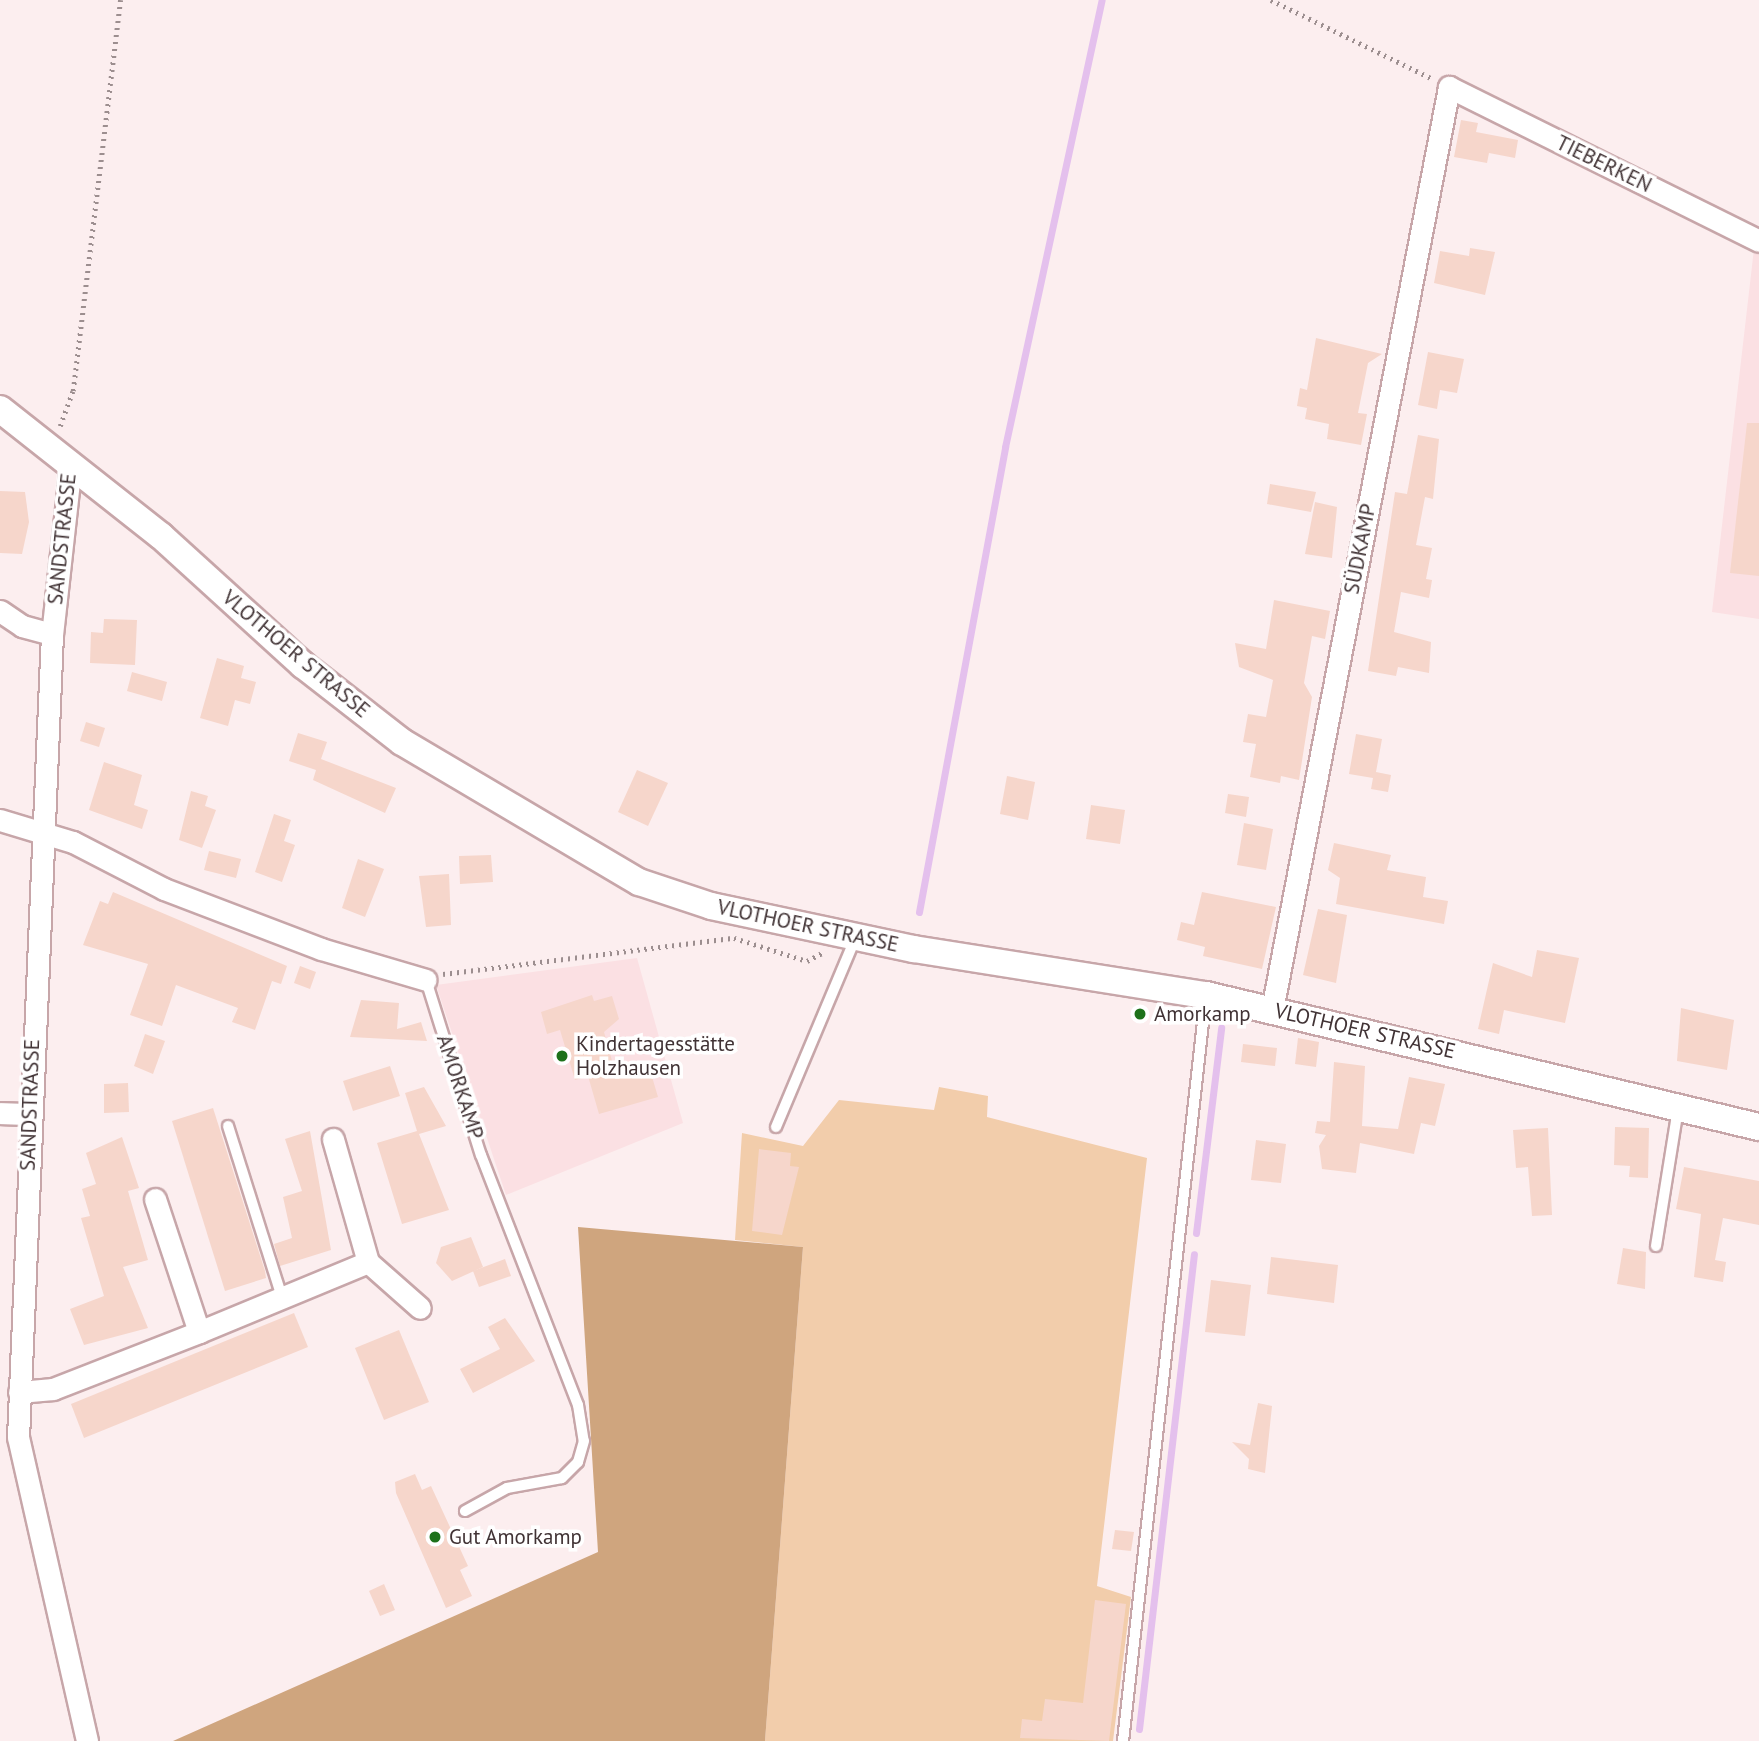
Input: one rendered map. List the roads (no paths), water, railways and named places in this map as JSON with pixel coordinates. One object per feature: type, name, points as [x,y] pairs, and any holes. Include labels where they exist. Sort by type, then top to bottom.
[{"type":"street","name":"TIEBERKEN","points":[[1449,88],[1759,241]]},
{"type":"street","name":"SÜDKAMP","points":[[1272,1010],[1449,88]]},
{"type":"street","name":"VLOTHOER STRASSE","points":[[0,410],[61,455],[303,665],[468,787],[639,882],[711,906],[849,933],[1206,995],[1679,1105],[1759,1127]]},
{"type":"street","name":"SANDSTRASSE","points":[[61,455],[19,1392],[9,1437],[88,1741]]},
{"type":"street","points":[[0,611],[22,626],[52,634]]},
{"type":"street","points":[[0,820],[43,831],[176,893],[426,980]]},
{"type":"street","points":[[0,1112],[30,1114]]},
{"type":"street","points":[[333,1139],[368,1262],[420,1308]]},
{"type":"street","points":[[155,1199],[199,1332]]},
{"type":"street","points":[[19,1392],[53,1389],[368,1262]]},
{"type":"lane","points":[[776,1127],[849,933]]},
{"type":"lane","name":"AMORKAMP","points":[[426,980],[481,1155],[578,1405],[584,1441],[578,1462],[562,1478],[507,1488],[466,1511]]},
{"type":"lane","points":[[1123,1741],[1206,995]]},
{"type":"lane","points":[[1657,1246],[1679,1105]]},
{"type":"lane","points":[[228,1126],[282,1297]]},
{"type":"waterway","points":[[919,912],[1005,447],[1102,0]]},
{"type":"waterway","points":[[1196,1233],[1221,1028]]},
{"type":"waterway","points":[[1139,1729],[1194,1254]]},
{"type":"place","name":"Amorkamp","points":[[1140,1014]]},
{"type":"place","name":"Kindertagesstätte Holzhausen","points":[[562,1056]]},
{"type":"place","name":"Gut Amorkamp","points":[[435,1537]]}]
